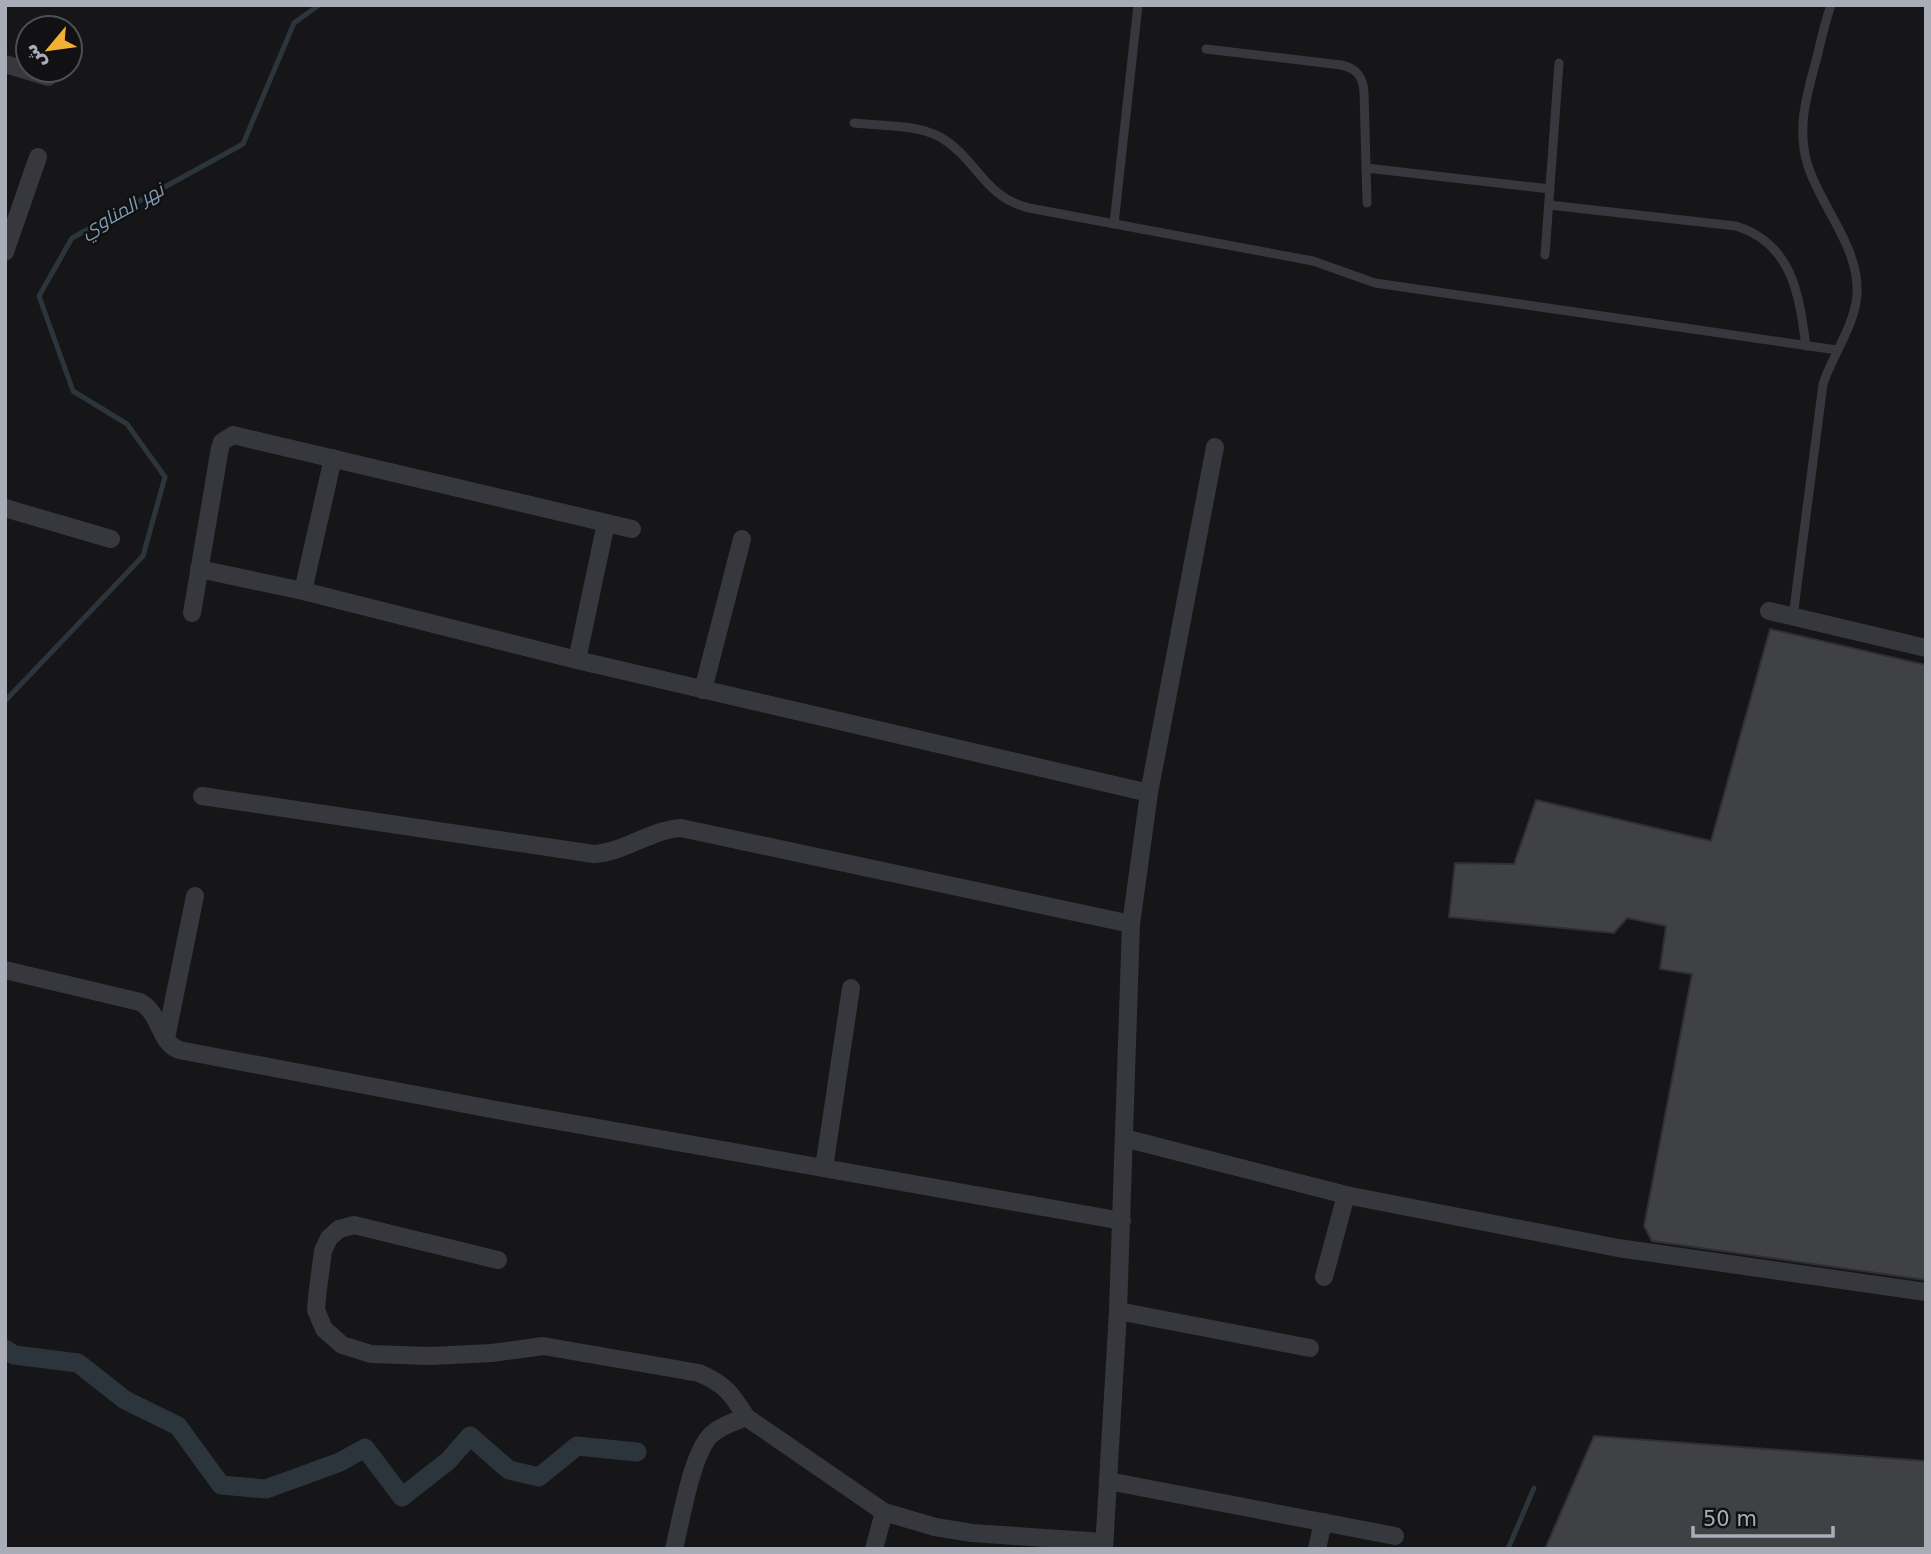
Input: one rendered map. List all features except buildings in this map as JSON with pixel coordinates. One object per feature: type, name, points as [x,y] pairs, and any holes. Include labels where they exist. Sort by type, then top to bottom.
[{"type":"street","points":[[5,253],[38,157]]},
{"type":"street","points":[[192,613],[220,448],[227,437],[240,436],[632,529]]},
{"type":"street","points":[[498,1260],[354,1225],[346,1227],[339,1229],[329,1238],[323,1251],[316,1310],[324,1329],[342,1345],[371,1354],[430,1356],[492,1353],[542,1346],[699,1373],[719,1382],[734,1396],[746,1417],[884,1512],[998,1542],[1104,1545],[1122,1221],[1131,924],[1149,793],[1215,447]]},
{"type":"street","points":[[303,591],[333,458]]},
{"type":"street","points":[[5,508],[110,539]]},
{"type":"street","points":[[577,660],[606,523]]},
{"type":"street","points":[[703,690],[742,539]]},
{"type":"street","points":[[200,569],[303,591],[577,660],[1149,793]]},
{"type":"street","points":[[1769,611],[1926,648]]},
{"type":"street","points":[[202,796],[594,854],[620,850],[661,831],[681,828],[1131,924]]},
{"type":"street","points":[[166,1038],[195,896]]},
{"type":"street","points":[[5,970],[140,1002],[152,1011],[170,1044],[179,1050],[478,1107],[1122,1221]]},
{"type":"street","points":[[824,1168],[851,988]]},
{"type":"street","points":[[1124,1138],[1346,1195],[1618,1248],[1926,1292]]},
{"type":"street","points":[[1324,1277],[1346,1195]]},
{"type":"street","points":[[1118,1311],[1310,1348]]},
{"type":"street","points":[[674,1549],[699,1450],[709,1436],[722,1426],[746,1417]]},
{"type":"street","points":[[1108,1481],[1395,1535]]},
{"type":"street","points":[[874,1549],[884,1512]]},
{"type":"street","points":[[1317,1549],[1323,1522]]},
{"type":"lane","points":[[1114,224],[1138,5]]},
{"type":"lane","points":[[1793,618],[1823,384],[1853,316],[1857,294],[1855,272],[1848,250],[1809,168],[1802,141],[1802,114],[1831,5]]},
{"type":"lane","points":[[1206,49],[1350,67],[1358,73],[1363,82],[1367,203]]},
{"type":"lane","points":[[1545,255],[1559,64]]},
{"type":"lane","points":[[854,123],[916,130],[938,136],[951,144],[991,188],[1008,201],[1029,208],[1313,261],[1375,283],[1837,350]]},
{"type":"lane","points":[[1366,168],[1550,189]]},
{"type":"lane","points":[[1549,205],[1736,226],[1750,231],[1772,247],[1789,271],[1799,299],[1806,346]]},
{"type":"waterway","name":"نهر المناوي","points":[[5,701],[143,556],[165,477],[127,424],[73,391],[39,296],[72,238],[243,144],[294,23],[319,5]]},
{"type":"waterway","points":[[5,1349],[14,1355],[78,1363],[125,1400],[178,1426],[221,1485],[266,1489],[340,1462],[365,1448],[402,1497],[448,1461],[470,1436],[509,1470],[539,1477],[577,1446],[637,1452]]},
{"type":"waterway","points":[[1508,1549],[1534,1488]]}]
